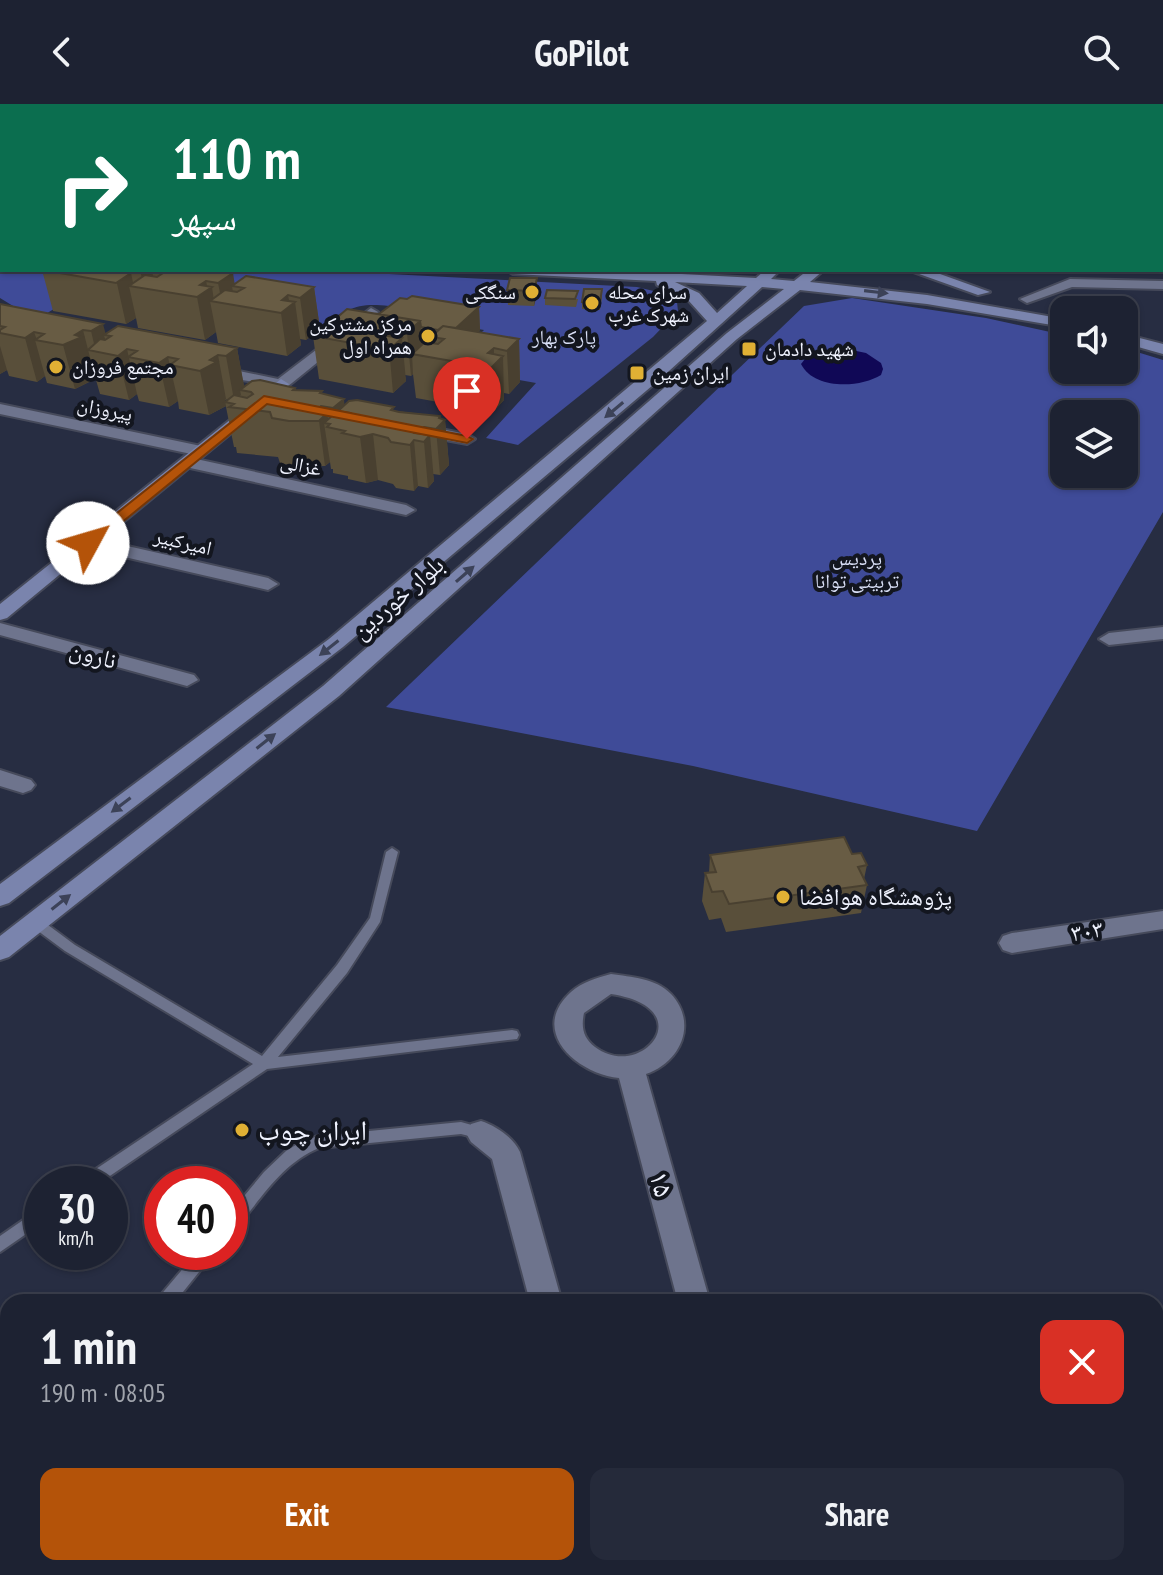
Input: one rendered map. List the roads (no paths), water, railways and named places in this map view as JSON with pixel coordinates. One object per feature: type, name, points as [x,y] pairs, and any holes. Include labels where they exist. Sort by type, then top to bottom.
[{"type":"main road","points":[[555,272],[799,284],[1050,314]]},
{"type":"main road","name":"بلوار خوردین","points":[[0,897],[336,643],[716,323],[771,272]]},
{"type":"main road","name":"بلوار خوردین","points":[[0,950],[331,691],[732,336],[814,272]]},
{"type":"main road","points":[[909,275],[1005,296],[1050,311]]},
{"type":"main road","points":[[640,276],[678,287],[704,303],[716,323]]},
{"type":"main road","points":[[1138,342],[1163,349]]},
{"type":"main road","points":[[0,614],[194,456],[275,396]]},
{"type":"street","points":[[1005,296],[1070,283],[1163,285]]},
{"type":"street","points":[[192,366],[275,396],[343,342],[371,312]]},
{"type":"street","name":"پیروزان","points":[[0,409],[194,456]]},
{"type":"street","points":[[404,427],[467,439]]},
{"type":"street","name":"غزالی","points":[[194,456],[406,510]]},
{"type":"street","name":"امیرکبیر","points":[[88,543],[268,584]]},
{"type":"street","name":"نارون","points":[[0,629],[187,680]]},
{"type":"street","points":[[1109,639],[1163,633]]},
{"type":"street","points":[[0,778],[23,785]]},
{"type":"street","name":"۳۰۳","points":[[1012,943],[1163,920]]},
{"type":"street","name":"۱۵","points":[[630,1067],[692,1294]]},
{"type":"street","points":[[481,1133],[505,1152],[544,1294]]},
{"type":"lane","points":[[113,1166],[264,1064],[342,969],[376,919],[392,852]]},
{"type":"lane","points":[[35,922],[70,948],[264,1064],[512,1035]]},
{"type":"lane","points":[[248,1204],[286,1160],[302,1147],[318,1142],[461,1128],[481,1133]]},
{"type":"lane","points":[[0,1245],[24,1227]]},
{"type":"lane","points":[[172,1294],[192,1270]]},
{"type":"place","name":"سنگکی","points":[[532,292]]},
{"type":"place","name":"سرای محله شهرک غرب","points":[[592,303]]},
{"type":"place","name":"مرکز مشترکین همراه اول","points":[[428,336]]},
{"type":"place","name":"شهید دادمان","points":[[749,349]]},
{"type":"place","name":"مجتمع فروزان","points":[[56,367]]},
{"type":"place","name":"ایران زمین","points":[[637,373]]},
{"type":"place","name":"پژوهشگاه هوافضا","points":[[783,897]]},
{"type":"place","name":"ایران چوب","points":[[242,1130]]},
{"type":"park label","name":"پارک بهار","points":[[564,337]]},
{"type":"park label","name":"پردیس تربیتی توانا","points":[[857,570]]}]
